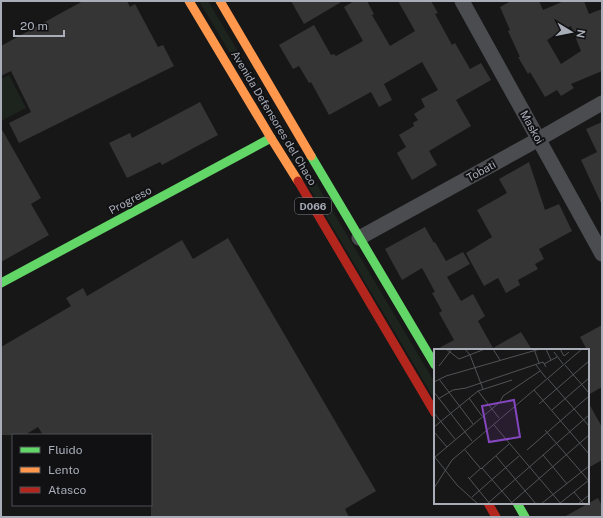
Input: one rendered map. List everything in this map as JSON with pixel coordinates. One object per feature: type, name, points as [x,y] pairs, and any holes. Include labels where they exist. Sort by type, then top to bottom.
[{"type":"main road","name":"Avenida Defensores del Chaco","points":[[189,1],[293,172],[434,411]]},
{"type":"main road","name":"Avenida Defensores del Chaco","points":[[220,1],[434,364]]},
{"type":"main road","name":"Progreso","points":[[1,283],[271,138]]},
{"type":"main road","points":[[489,504],[496,517]]},
{"type":"main road","points":[[517,504],[525,517]]},
{"type":"street","name":"Maskoi","points":[[462,1],[602,254]]},
{"type":"street","name":"Tobati","points":[[359,238],[602,103]]},
{"type":"shaded area","points":[[199,1],[208,1],[285,130],[278,134]]},
{"type":"shaded area","points":[[9,75],[26,108],[1,121],[1,79]]},
{"type":"shaded area","points":[[285,131],[434,381],[434,398],[278,135]]},
{"type":"building","points":[[83,1],[127,1],[130,7],[135,4],[158,47],[163,45],[174,66],[19,143],[9,123],[31,112],[11,71],[1,76],[1,46]]},
{"type":"building","points":[[291,1],[343,1],[304,24]]},
{"type":"building","points":[[354,1],[367,1],[374,14],[372,15],[390,46],[415,31],[398,1],[431,1],[438,13],[435,14],[452,45],[455,43],[470,69],[481,63],[491,80],[456,100],[471,126],[429,151],[437,165],[412,180],[397,153],[406,147],[399,135],[414,126],[413,123],[418,120],[414,114],[425,107],[421,99],[438,90],[422,62],[384,84],[392,100],[379,107],[371,92],[329,115],[311,82],[309,83],[299,66],[293,69],[279,45],[314,25],[331,55],[334,54],[336,56],[363,41],[344,7]]},
{"type":"building","points":[[511,1],[539,1],[543,10],[564,1],[584,1],[589,14],[602,9],[602,71],[571,84],[574,88],[561,96],[557,90],[545,97],[530,72],[528,74],[518,57],[520,57],[508,31],[510,30],[500,7]],"holes":[[[571,26],[581,51],[561,64],[547,40]]]},
{"type":"building","points":[[200,102],[218,135],[162,165],[160,162],[127,178],[109,143],[130,133],[132,138]]},
{"type":"building","points":[[602,122],[602,205],[581,160],[597,152],[586,129]]},
{"type":"building","points":[[1,128],[41,198],[31,204],[49,235],[1,262]]},
{"type":"building","points":[[529,162],[545,210],[559,204],[572,231],[539,249],[544,259],[535,264],[538,269],[518,280],[520,285],[506,293],[498,278],[484,286],[466,253],[492,237],[477,210],[507,193],[499,179]]},
{"type":"building","points":[[425,227],[446,261],[463,252],[470,264],[447,277],[461,301],[473,294],[485,316],[478,321],[493,348],[521,332],[531,349],[440,349],[439,348],[454,340],[439,313],[442,311],[432,293],[435,292],[422,268],[402,280],[385,249]]},
{"type":"building","points":[[228,238],[376,491],[345,509],[349,517],[151,517],[152,434],[42,434],[38,427],[27,434],[1,435],[1,347],[71,306],[66,298],[83,288],[87,296],[182,240],[193,259]]},
{"type":"building","points":[[602,325],[602,387],[589,394],[589,349],[586,349],[580,337]]},
{"type":"building","points":[[589,404],[602,427],[602,460],[589,467]]},
{"type":"building","points":[[598,498],[602,506],[602,517],[564,517],[589,504]]},
{"type":"traffic: fast","points":[[1,283],[271,138]]},
{"type":"traffic: fast","points":[[311,156],[434,363]]},
{"type":"traffic: fast","points":[[518,504],[525,517]]},
{"type":"traffic: slow","points":[[189,1],[298,181]]},
{"type":"traffic: slow","points":[[220,1],[311,156]]},
{"type":"traffic: jam","points":[[298,181],[434,411]]},
{"type":"traffic: jam","points":[[489,504],[496,517]]}]
